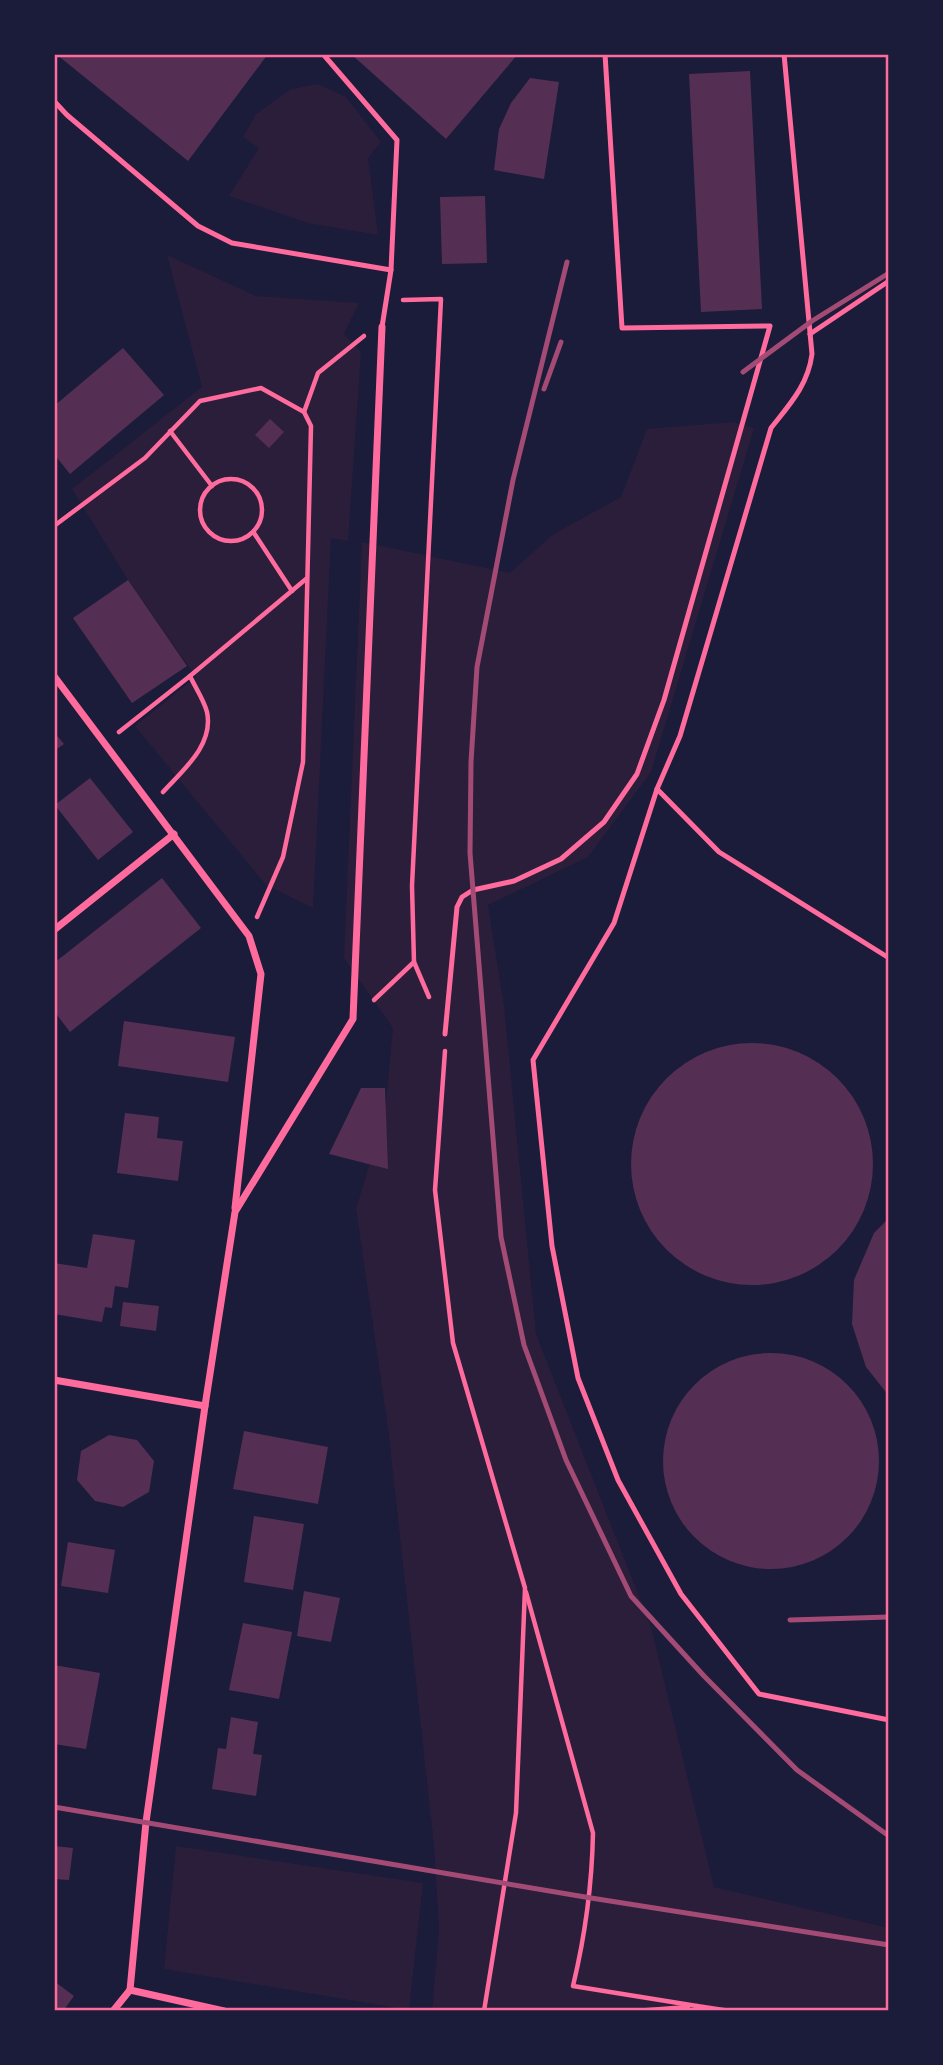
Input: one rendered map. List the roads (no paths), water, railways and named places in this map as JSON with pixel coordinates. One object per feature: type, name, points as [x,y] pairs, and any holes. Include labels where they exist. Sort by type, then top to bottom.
[{"type":"street","points":[[235,1212],[353,1019],[382,327]]},
{"type":"street","points":[[54,676],[249,936],[261,974],[235,1212],[146,1822],[130,1990],[113,2011]]},
{"type":"street","points":[[54,930],[174,834]]},
{"type":"street","points":[[54,1380],[205,1406]]},
{"type":"street","points":[[130,1990],[223,2011]]},
{"type":"lane","points":[[323,54],[397,140],[391,270],[382,327]]},
{"type":"lane","points":[[445,1034],[457,907],[462,897],[473,890],[514,881],[561,859],[604,822],[638,774],[664,700],[771,326],[622,328],[605,54]]},
{"type":"lane","points":[[784,54],[810,334],[809,371],[796,396],[771,428],[680,736],[656,789],[614,923],[533,1060],[552,1246],[578,1378],[618,1480],[681,1594],[759,1694],[889,1720]]},
{"type":"lane","points":[[54,100],[67,116],[198,226],[232,243],[391,270]]},
{"type":"lane","points":[[810,334],[889,281]]},
{"type":"lane","points":[[656,789],[719,852],[889,958]]},
{"type":"railway","points":[[567,262],[513,480],[477,667],[471,762],[470,853],[501,1237],[524,1345],[566,1460],[631,1596],[704,1676],[797,1770],[889,1836]]},
{"type":"railway","points":[[743,372],[812,321],[889,273]]},
{"type":"railway","points":[[544,389],[561,342]]},
{"type":"railway","points":[[790,1620],[889,1617]]},
{"type":"railway","points":[[54,1807],[591,1898],[889,1945]]}]
